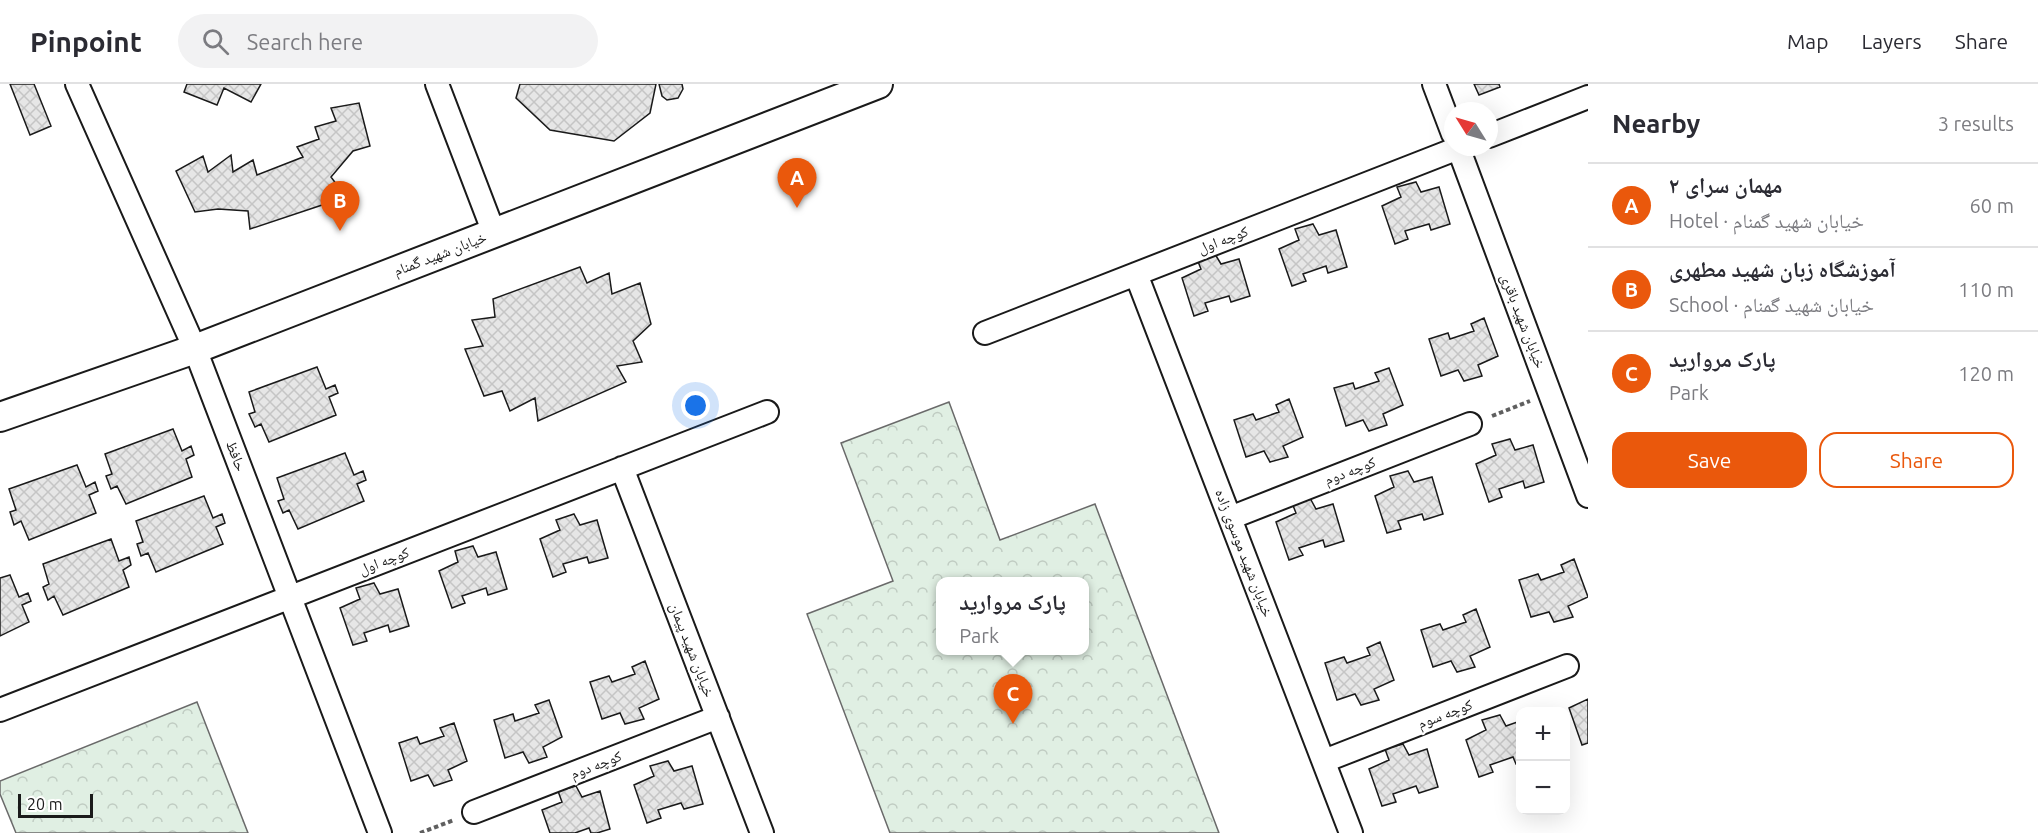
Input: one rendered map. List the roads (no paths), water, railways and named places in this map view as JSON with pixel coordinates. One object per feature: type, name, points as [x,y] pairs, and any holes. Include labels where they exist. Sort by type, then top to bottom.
[{"type":"street","name":"حافظ","points":[[77,84],[195,349],[380,833]]},
{"type":"street","points":[[437,84],[494,233]]},
{"type":"street","name":"خیابان شهید گمنام","points":[[0,417],[195,349],[878,84]]},
{"type":"street","name":"خیابان شهید باقری","points":[[1434,84],[1444,110]]},
{"type":"street","points":[[1498,132],[1588,97]]},
{"type":"street","name":"کوچه اول","points":[[985,333],[1444,149]]},
{"type":"street","name":"خیابان شهید باقری","points":[[1461,156],[1588,496]]},
{"type":"street","name":"خیابان شهید موسوی زاده","points":[[1136,274],[1351,833]]},
{"type":"street","name":"کوچه اول","points":[[0,710],[767,412]]},
{"type":"street","name":"کوچه دوم","points":[[1230,518],[1470,424]]},
{"type":"street","name":"خیابان شهید پیمان","points":[[622,468],[762,833]]},
{"type":"street","name":"کوچه سوم","points":[[1323,761],[1567,666]]},
{"type":"street","name":"کوچه دوم","points":[[474,812],[718,717]]},
{"type":"place","name":"مهمان سرای ۲","points":[[797,208]]},
{"type":"place","name":"آموزشگاه زبان شهید مطهری","points":[[340,231]]},
{"type":"place","name":"پارک مروارید","points":[[1013,724]]}]
